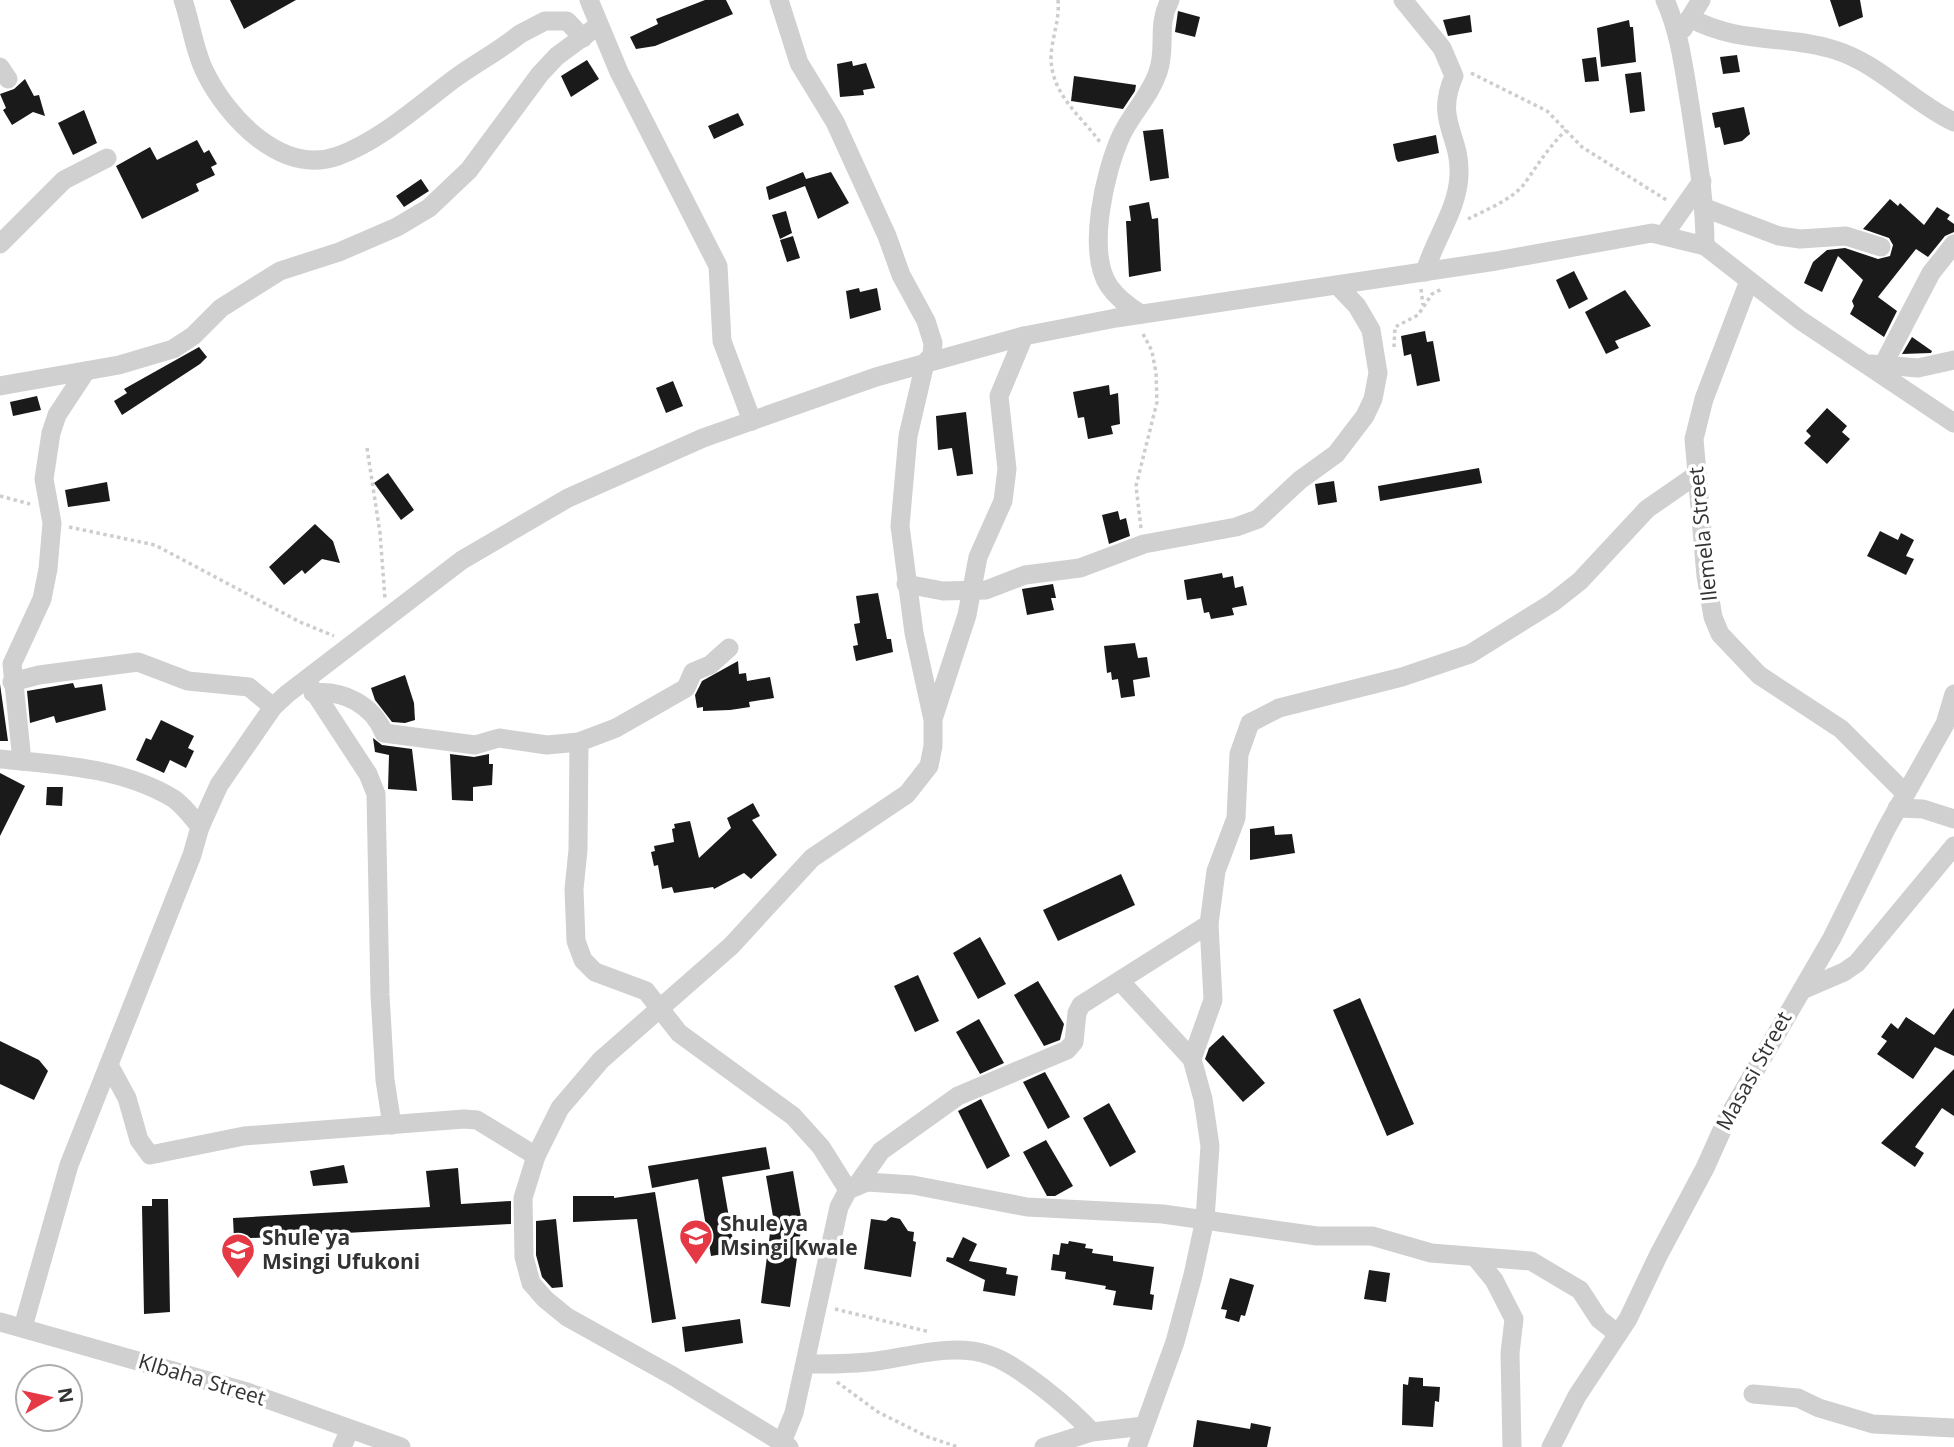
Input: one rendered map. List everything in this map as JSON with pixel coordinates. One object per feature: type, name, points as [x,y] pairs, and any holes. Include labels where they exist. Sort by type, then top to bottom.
[{"type":"street","points":[[183,0],[204,70],[224,103],[254,136],[278,152],[308,158],[337,157],[370,139],[520,34],[545,21],[567,21],[583,38]]},
{"type":"street","points":[[589,0],[619,72],[718,266],[722,341],[752,421]]},
{"type":"street","points":[[779,0],[799,63],[840,132],[901,275],[926,321],[933,343],[932,355],[925,363],[908,436],[900,526],[906,584],[933,720]]},
{"type":"street","points":[[1136,314],[1116,295],[1104,274],[1100,208],[1111,158],[1122,134],[1158,74],[1161,63],[1160,30],[1170,0]]},
{"type":"street","points":[[1403,0],[1442,48],[1453,71],[1446,93],[1446,117],[1455,143],[1460,176],[1425,272]]},
{"type":"street","points":[[1665,0],[1678,38],[1702,181],[1705,246]]},
{"type":"street","points":[[1678,38],[1701,0]]},
{"type":"street","points":[[1690,18],[1716,32],[1836,50],[1871,67],[1909,92],[1926,108],[1954,122]]},
{"type":"street","points":[[0,386],[148,358],[173,349],[193,336],[221,307],[280,271],[339,253],[397,227],[429,208],[469,170],[540,74],[557,56],[599,25]]},
{"type":"street","points":[[0,244],[64,180],[107,158]]},
{"type":"street","points":[[1664,235],[1702,181]]},
{"type":"street","points":[[1705,208],[1779,236],[1800,239],[1846,236],[1881,247]]},
{"type":"street","points":[[23,1327],[69,1165],[200,827],[219,785],[273,706],[310,687],[352,644],[462,560],[568,498],[703,438],[925,363],[1024,336],[1136,314],[1425,272],[1642,233],[1664,235],[1705,246],[1749,281],[1875,364],[1954,423]]},
{"type":"street","points":[[1875,364],[1931,273],[1954,244]]},
{"type":"street","name":"Ilemela Street","points":[[1749,281],[1704,399],[1694,439],[1709,597],[1720,634],[1759,675],[1842,729],[1903,798]]},
{"type":"street","points":[[906,584],[943,591],[986,590],[1008,580],[1047,570],[1080,568],[1144,544],[1236,527],[1258,519],[1300,480],[1336,454],[1351,437],[1373,399],[1378,373],[1371,330],[1356,306],[1337,285]]},
{"type":"street","points":[[1024,336],[999,396],[1007,469],[1006,486],[999,514],[978,557],[972,590],[933,720],[929,766],[918,783],[878,815],[812,858],[731,946],[582,1080],[559,1108],[536,1156],[523,1198],[524,1257],[531,1283],[566,1317],[630,1351],[784,1445],[794,1413],[839,1207],[881,1151],[958,1096],[1032,1063],[1060,1056],[1074,1042],[1077,1013],[1081,1005],[1209,924]]},
{"type":"street","points":[[1875,364],[1918,368],[1954,360]]},
{"type":"street","points":[[23,761],[12,682],[13,658],[44,590],[52,523],[44,479],[51,433],[57,415],[86,370]]},
{"type":"street","points":[[1192,1059],[1213,1000],[1209,924],[1219,856],[1238,808],[1238,754],[1250,723],[1279,708],[1402,677],[1470,654],[1561,596],[1580,580],[1647,509],[1696,475]]},
{"type":"street","points":[[310,687],[348,695],[380,724],[384,733],[475,745],[499,738],[547,745],[579,741],[616,729],[686,688],[694,672],[710,665],[729,648]]},
{"type":"street","points":[[12,682],[138,663],[188,681],[249,687],[273,706]]},
{"type":"street","points":[[310,687],[368,774],[376,794],[380,995],[385,1080],[392,1125]]},
{"type":"street","name":"Masasi Street","points":[[1551,1447],[1577,1396],[1618,1334],[1690,1199],[1727,1119],[1832,937],[1903,798],[1945,724],[1954,694]]},
{"type":"street","points":[[579,741],[578,850],[574,890],[578,950],[595,972],[646,991],[658,1011],[702,1053],[793,1116],[852,1188]]},
{"type":"street","points":[[0,759],[121,777],[173,798],[200,827]]},
{"type":"street","points":[[1903,798],[1923,809],[1954,819]]},
{"type":"street","points":[[1802,990],[1844,972],[1857,963],[1954,846]]},
{"type":"street","points":[[1120,981],[1192,1059],[1203,1099],[1210,1146],[1205,1219],[1182,1317],[1151,1413],[1137,1447]]},
{"type":"street","points":[[109,1065],[127,1098],[139,1140],[150,1156],[244,1136],[477,1120],[536,1156]]},
{"type":"street","points":[[852,1188],[877,1182],[913,1185],[1027,1206],[1205,1219],[1317,1236],[1371,1236],[1431,1253],[1522,1259],[1552,1271],[1580,1290],[1599,1319],[1618,1334]]},
{"type":"street","points":[[1476,1258],[1494,1280],[1514,1319],[1510,1353],[1512,1447]]},
{"type":"street","name":"KIbaha Street","points":[[0,1322],[247,1392],[401,1447]]},
{"type":"street","points":[[812,1364],[875,1361],[964,1350],[988,1354],[1021,1373],[1073,1412],[1092,1432]]},
{"type":"street","points":[[1753,1394],[1798,1398],[1819,1408],[1873,1424],[1911,1428],[1954,1428]]},
{"type":"street","points":[[1044,1447],[1092,1432],[1144,1426]]},
{"type":"street","points":[[342,1447],[350,1429]]},
{"type":"path","points":[[1058,0],[1059,16],[1051,59],[1053,77],[1070,107],[1111,158]]},
{"type":"path","points":[[1453,71],[1478,75],[1547,111],[1582,147],[1681,211]]},
{"type":"path","points":[[1441,233],[1502,201],[1524,184],[1549,148],[1566,130]]},
{"type":"path","points":[[1394,350],[1395,327],[1418,315],[1432,293],[1449,287]]},
{"type":"path","points":[[1136,314],[1152,351],[1156,373],[1152,428],[1136,486],[1144,544]]},
{"type":"path","points":[[367,448],[380,533],[386,617]]},
{"type":"path","points":[[0,496],[31,505],[52,523],[155,545],[300,622],[352,644]]},
{"type":"path","points":[[816,1304],[916,1328],[964,1350]]},
{"type":"path","points":[[812,1364],[878,1412],[928,1437],[958,1447]]},
{"type":"building","points":[[230,0],[296,0],[244,29]]},
{"type":"building","points":[[705,0],[726,0],[733,14],[655,46],[636,49],[630,37],[658,24],[656,19]]},
{"type":"building","points":[[1830,0],[1860,0],[1863,17],[1839,27]]},
{"type":"building","points":[[1178,11],[1200,17],[1195,37],[1175,32]]},
{"type":"building","points":[[1470,15],[1472,32],[1448,36],[1443,20]]},
{"type":"building","points":[[1629,20],[1630,27],[1633,27],[1636,62],[1601,67],[1597,28]]},
{"type":"building","points":[[1737,55],[1740,72],[1723,74],[1720,57]]},
{"type":"building","points":[[1596,57],[1599,81],[1585,82],[1582,59]]},
{"type":"building","points":[[587,60],[599,79],[571,97],[561,76]]},
{"type":"building","points":[[852,61],[853,66],[866,63],[875,88],[863,90],[864,95],[840,97],[837,64]]},
{"type":"building","points":[[1641,72],[1645,111],[1630,113],[1625,74]]},
{"type":"building","points":[[1074,76],[1136,85],[1135,91],[1123,109],[1071,101]]},
{"type":"building","points":[[25,79],[34,96],[39,95],[45,116],[33,112],[12,125],[3,110],[6,108],[0,94],[14,89]]},
{"type":"building","points":[[1744,107],[1750,134],[1742,141],[1724,145],[1720,127],[1715,128],[1712,113]]},
{"type":"building","points":[[84,110],[97,143],[73,155],[58,123]]},
{"type":"building","points":[[738,113],[744,125],[714,139],[708,126]]},
{"type":"building","points":[[1163,129],[1169,178],[1150,181],[1143,131]]},
{"type":"building","points":[[1436,135],[1439,153],[1398,162],[1396,159],[1393,144]]},
{"type":"building","points":[[197,140],[204,153],[209,150],[217,164],[211,167],[215,175],[196,184],[199,191],[142,219],[116,166],[150,147],[157,160]]},
{"type":"building","points":[[803,172],[806,179],[831,172],[849,203],[818,219],[805,186],[769,200],[766,187]]},
{"type":"building","points":[[421,179],[429,191],[404,207],[396,196]]},
{"type":"building","points":[[1890,199],[1898,206],[1900,203],[1924,225],[1937,207],[1950,215],[1947,219],[1954,224],[1954,232],[1945,236],[1928,257],[1916,249],[1878,297],[1897,311],[1884,337],[1850,314],[1854,306],[1852,301],[1863,280],[1838,256],[1822,292],[1804,283],[1813,262],[1827,250],[1845,248],[1878,259],[1890,256],[1893,245],[1889,238],[1863,229]]},
{"type":"building","points":[[1149,202],[1152,219],[1158,218],[1161,271],[1129,277],[1126,221],[1131,221],[1129,206]]},
{"type":"building","points":[[786,211],[792,233],[780,239],[772,215]]},
{"type":"building","points":[[793,236],[800,258],[787,262],[780,240]]},
{"type":"building","points":[[1574,271],[1588,299],[1569,309],[1556,280]]},
{"type":"building","points":[[859,288],[860,292],[877,288],[881,310],[850,319],[846,291]]},
{"type":"building","points":[[1625,290],[1651,326],[1615,341],[1619,348],[1606,354],[1585,312]]},
{"type":"building","points":[[1425,331],[1427,342],[1433,341],[1440,381],[1417,386],[1411,354],[1404,356],[1401,336]]},
{"type":"building","points":[[1912,337],[1932,351],[1931,353],[1902,354]]},
{"type":"building","points":[[199,347],[207,357],[200,364],[122,415],[114,401],[127,393],[124,389]]},
{"type":"building","points":[[673,381],[683,406],[666,413],[656,388]]},
{"type":"building","points":[[1109,385],[1110,395],[1118,393],[1120,424],[1111,426],[1113,434],[1088,439],[1084,417],[1078,418],[1073,392]]},
{"type":"building","points":[[37,396],[41,410],[13,416],[10,402]]},
{"type":"building","points":[[1827,408],[1847,426],[1842,432],[1850,439],[1827,464],[1804,443],[1811,436],[1806,431]]},
{"type":"building","points":[[966,412],[973,474],[957,476],[952,448],[938,450],[936,416]]},
{"type":"building","points":[[1479,468],[1482,483],[1380,501],[1378,486]]},
{"type":"building","points":[[388,473],[414,510],[401,520],[374,483]]},
{"type":"building","points":[[1334,481],[1337,502],[1318,505],[1315,484]]},
{"type":"building","points":[[107,482],[110,501],[68,507],[65,490]]},
{"type":"building","points":[[1118,511],[1120,520],[1126,518],[1130,536],[1109,544],[1102,515]]},
{"type":"building","points":[[315,524],[333,541],[340,563],[322,559],[305,574],[302,570],[284,585],[269,567]]},
{"type":"building","points":[[1880,531],[1898,540],[1901,533],[1914,540],[1906,556],[1914,559],[1906,575],[1867,556]]},
{"type":"building","points":[[1222,573],[1223,578],[1233,576],[1235,588],[1243,586],[1247,605],[1232,608],[1234,615],[1211,619],[1209,612],[1204,613],[1201,598],[1187,600],[1184,580]]},
{"type":"building","points":[[1053,584],[1056,598],[1051,598],[1054,610],[1027,615],[1022,589]]},
{"type":"building","points":[[878,593],[887,639],[891,639],[893,652],[856,661],[853,646],[858,645],[854,624],[860,623],[856,596]]},
{"type":"building","points":[[1135,643],[1138,658],[1147,657],[1150,677],[1133,680],[1135,696],[1121,698],[1118,679],[1112,680],[1111,672],[1107,673],[1104,646]]},
{"type":"building","points":[[738,661],[739,674],[746,673],[747,681],[770,677],[774,698],[749,702],[750,707],[730,710],[703,711],[703,707],[697,708],[695,695],[702,681]]},
{"type":"building","points":[[405,675],[414,703],[415,720],[405,723],[392,722],[375,700],[371,688]]},
{"type":"building","points":[[73,683],[75,688],[102,684],[106,710],[56,723],[54,716],[30,723],[27,691]]},
{"type":"building","points":[[0,684],[8,741],[0,741]]},
{"type":"building","points":[[161,720],[194,736],[188,748],[194,751],[186,768],[170,760],[164,773],[136,760],[146,738],[151,740]]},
{"type":"building","points":[[373,738],[382,745],[412,749],[417,791],[388,789],[389,755],[375,752]]},
{"type":"building","points":[[450,754],[474,757],[489,754],[489,764],[493,764],[492,785],[473,787],[473,801],[452,800]]},
{"type":"building","points":[[0,773],[25,786],[0,836]]},
{"type":"building","points":[[47,787],[63,787],[62,806],[46,805]]},
{"type":"building","points":[[753,803],[760,816],[752,820],[777,855],[751,879],[744,873],[714,889],[674,893],[672,887],[662,889],[658,865],[654,866],[651,852],[655,851],[654,846],[674,842],[674,824],[690,821],[699,858],[731,828],[727,818]]},
{"type":"building","points":[[1274,826],[1275,835],[1292,834],[1295,853],[1250,860],[1250,829]]},
{"type":"building","points":[[1121,874],[1135,905],[1058,941],[1043,910]]},
{"type":"building","points":[[980,937],[1006,984],[978,999],[953,953]]},
{"type":"building","points":[[918,975],[939,1021],[915,1032],[894,986]]},
{"type":"building","points":[[1038,981],[1064,1024],[1060,1040],[1044,1046],[1014,995]]},
{"type":"building","points":[[1360,998],[1414,1124],[1387,1136],[1333,1010]]},
{"type":"building","points":[[1954,1008],[1954,1056],[1935,1047],[1913,1079],[1877,1054],[1887,1041],[1881,1037],[1891,1023],[1898,1029],[1906,1017],[1934,1035]]},
{"type":"building","points":[[979,1019],[1004,1063],[980,1074],[956,1032]]},
{"type":"building","points":[[1223,1035],[1265,1083],[1243,1102],[1205,1059],[1209,1048]]},
{"type":"building","points":[[0,1041],[39,1060],[48,1071],[34,1100],[0,1084]]},
{"type":"building","points":[[1954,1069],[1954,1116],[1942,1108],[1915,1147],[1924,1153],[1915,1167],[1881,1143]]},
{"type":"building","points":[[1045,1072],[1070,1117],[1048,1129],[1023,1082]]},
{"type":"building","points":[[981,1099],[1010,1156],[987,1169],[958,1111]]},
{"type":"building","points":[[1109,1103],[1136,1152],[1110,1167],[1083,1118]]},
{"type":"building","points":[[1046,1140],[1073,1186],[1055,1196],[1047,1196],[1023,1152]]},
{"type":"building","points":[[766,1147],[770,1169],[722,1177],[735,1252],[711,1256],[698,1179],[652,1188],[648,1166]]},
{"type":"building","points":[[344,1165],[348,1183],[313,1186],[310,1171]]},
{"type":"building","points":[[458,1168],[461,1204],[511,1201],[511,1224],[234,1239],[233,1218],[430,1207],[426,1171]]},
{"type":"building","points":[[793,1171],[802,1223],[790,1307],[761,1303],[770,1233],[776,1234],[766,1176]]},
{"type":"building","points":[[655,1192],[676,1319],[652,1323],[637,1219],[573,1222],[573,1196],[614,1198]]},
{"type":"building","points":[[152,1199],[168,1199],[170,1312],[144,1314],[142,1206],[152,1206]]},
{"type":"building","points":[[891,1217],[900,1219],[908,1231],[914,1232],[913,1241],[916,1242],[911,1277],[864,1269],[871,1219],[886,1221]]},
{"type":"building","points":[[556,1219],[563,1287],[552,1288],[542,1277],[536,1255],[536,1221]]},
{"type":"building","points":[[963,1237],[977,1244],[969,1261],[1007,1268],[1006,1274],[1018,1276],[1015,1296],[983,1291],[985,1280],[946,1261],[947,1257],[953,1258]]},
{"type":"building","points":[[1069,1241],[1086,1244],[1085,1248],[1093,1249],[1092,1253],[1113,1256],[1113,1261],[1154,1267],[1150,1294],[1154,1295],[1152,1310],[1113,1305],[1116,1291],[1105,1289],[1106,1286],[1065,1279],[1066,1272],[1051,1270],[1053,1254],[1059,1255],[1061,1243],[1068,1244]]},
{"type":"building","points":[[1369,1270],[1390,1273],[1386,1302],[1364,1299]]},
{"type":"building","points":[[1230,1278],[1254,1285],[1245,1316],[1241,1315],[1239,1322],[1225,1318],[1227,1310],[1221,1309]]},
{"type":"building","points":[[740,1319],[743,1343],[685,1352],[682,1327]]},
{"type":"building","points":[[1409,1377],[1423,1378],[1423,1386],[1440,1387],[1439,1402],[1435,1401],[1433,1427],[1402,1425],[1403,1384],[1408,1385]]},
{"type":"building","points":[[1197,1420],[1250,1429],[1251,1423],[1271,1427],[1267,1447],[1193,1447]]},
{"type":"place","name":"Shule ya Msingi Kwale","points":[[696,1266]]},
{"type":"place","name":"Shule ya Msingi Ufukoni","points":[[238,1280]]}]
